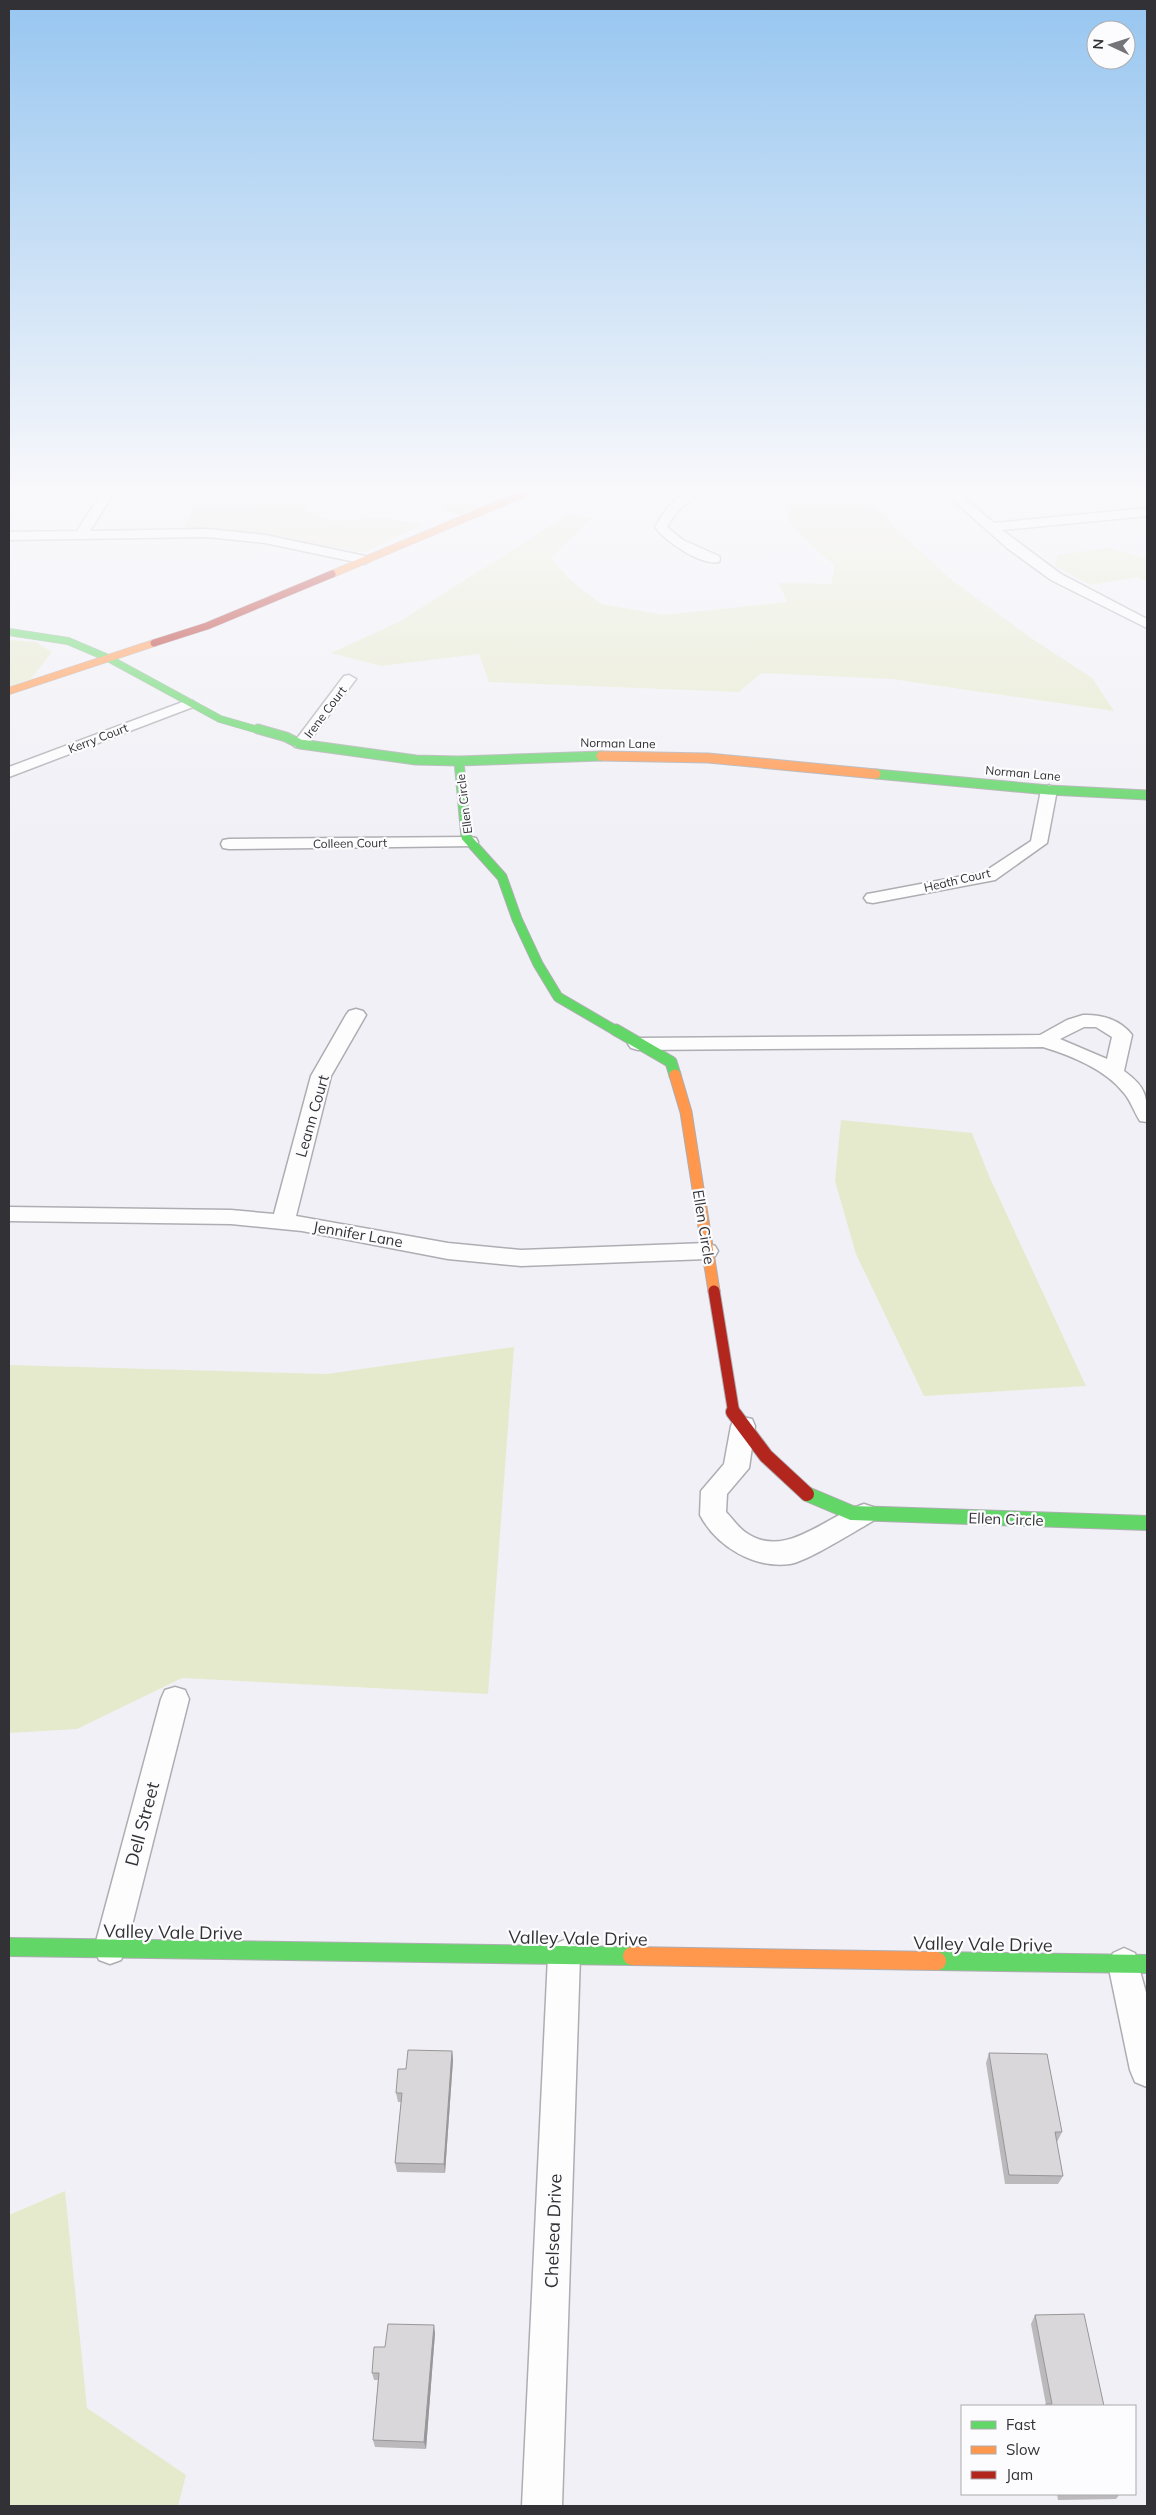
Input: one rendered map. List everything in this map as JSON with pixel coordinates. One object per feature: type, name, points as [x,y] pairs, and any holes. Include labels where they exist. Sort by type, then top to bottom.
[{"type":"street","points":[[9,691],[207,626],[244,610]]},
{"type":"street","points":[[1121,610],[1147,624]]},
{"type":"street","name":"Norman Lane","points":[[9,632],[60,639],[108,658],[188,704],[220,719],[286,737],[300,744],[373,756],[459,762],[569,756],[708,758],[1049,790],[1147,795]]},
{"type":"street","name":"Irene Court","points":[[300,744],[350,679]]},
{"type":"street","name":"Kerry Court","points":[[9,772],[188,704]]},
{"type":"street","name":"Ellen Circle","points":[[459,762],[466,837],[502,877],[517,919],[538,964],[558,997],[671,1062],[686,1112],[733,1413],[766,1456],[806,1493],[852,1513],[1147,1523]]},
{"type":"street","name":"Heath Court","points":[[873,898],[989,876],[1039,843],[1049,790]]},
{"type":"street","name":"Colleen Court","points":[[229,844],[470,842]]},
{"type":"street","name":"Leann Court","points":[[283,1222],[321,1076],[356,1015]]},
{"type":"street","points":[[1045,1041],[1073,1023],[1097,1019],[1111,1025],[1122,1035],[1114,1073]]},
{"type":"street","points":[[638,1044],[1045,1041],[1068,1048],[1114,1073],[1130,1087],[1147,1116]]},
{"type":"street","name":"Jennifer Lane","points":[[9,1214],[231,1217],[283,1222],[448,1251],[521,1258],[707,1251]]},
{"type":"street","name":"Ellen Circle","points":[[743,1426],[736,1468],[714,1491],[713,1515],[736,1539],[761,1552],[790,1553],[864,1514]]},
{"type":"street","name":"Dell Street","points":[[110,1949],[175,1699]]},
{"type":"street","name":"Valley Vale Drive","points":[[9,1947],[1136,1964]]},
{"type":"street","name":"Chelsea Drive","points":[[542,2506],[564,1956]]},
{"type":"street","points":[[1136,1964],[1147,2070]]},
{"type":"green space","points":[[417,610],[637,610],[664,615],[708,610],[993,610],[1092,678],[1114,711],[892,679],[761,673],[739,692],[489,682],[479,654],[381,666],[331,653],[399,622]]},
{"type":"green space","points":[[9,640],[36,642],[52,652],[31,679],[9,687]]},
{"type":"green space","points":[[841,1120],[972,1133],[989,1176],[1086,1386],[924,1396],[856,1254],[835,1181]]},
{"type":"green space","points":[[514,1347],[488,1694],[182,1678],[77,1729],[9,1733],[9,1365],[327,1374]]},
{"type":"green space","points":[[65,2191],[87,2408],[186,2475],[178,2506],[9,2506],[9,2215]]},
{"type":"building","points":[[408,2050],[452,2051],[444,2164],[395,2163],[402,2093],[396,2093],[398,2069],[406,2069]]},
{"type":"building","points":[[989,2053],[1047,2054],[1062,2132],[1055,2132],[1063,2176],[1009,2175]]},
{"type":"building","points":[[1084,2314],[1104,2405],[1046,2405],[1052,2404],[1035,2315]]},
{"type":"building","points":[[388,2324],[434,2325],[424,2442],[373,2440],[379,2373],[372,2373],[374,2347],[385,2347]]},
{"type":"traffic: fast","points":[[9,632],[68,641],[108,658],[220,719],[286,737],[300,744],[416,760],[459,761],[601,756]]},
{"type":"traffic: fast","points":[[459,761],[466,837],[502,877],[517,919],[538,964],[558,997],[671,1062],[675,1075]]},
{"type":"traffic: fast","points":[[876,774],[1049,790],[1147,795]]},
{"type":"traffic: fast","points":[[807,1494],[852,1513],[1147,1523]]},
{"type":"traffic: fast","points":[[9,1947],[632,1956]]},
{"type":"traffic: fast","points":[[937,1961],[1147,1964]]},
{"type":"traffic: slow","points":[[9,691],[154,643]]},
{"type":"traffic: slow","points":[[601,756],[708,758],[876,774]]},
{"type":"traffic: slow","points":[[675,1075],[686,1112],[714,1291]]},
{"type":"traffic: slow","points":[[632,1956],[937,1961]]},
{"type":"traffic: jam","points":[[154,643],[207,626],[245,610]]},
{"type":"traffic: jam","points":[[714,1291],[733,1413],[766,1456],[807,1494]]}]
